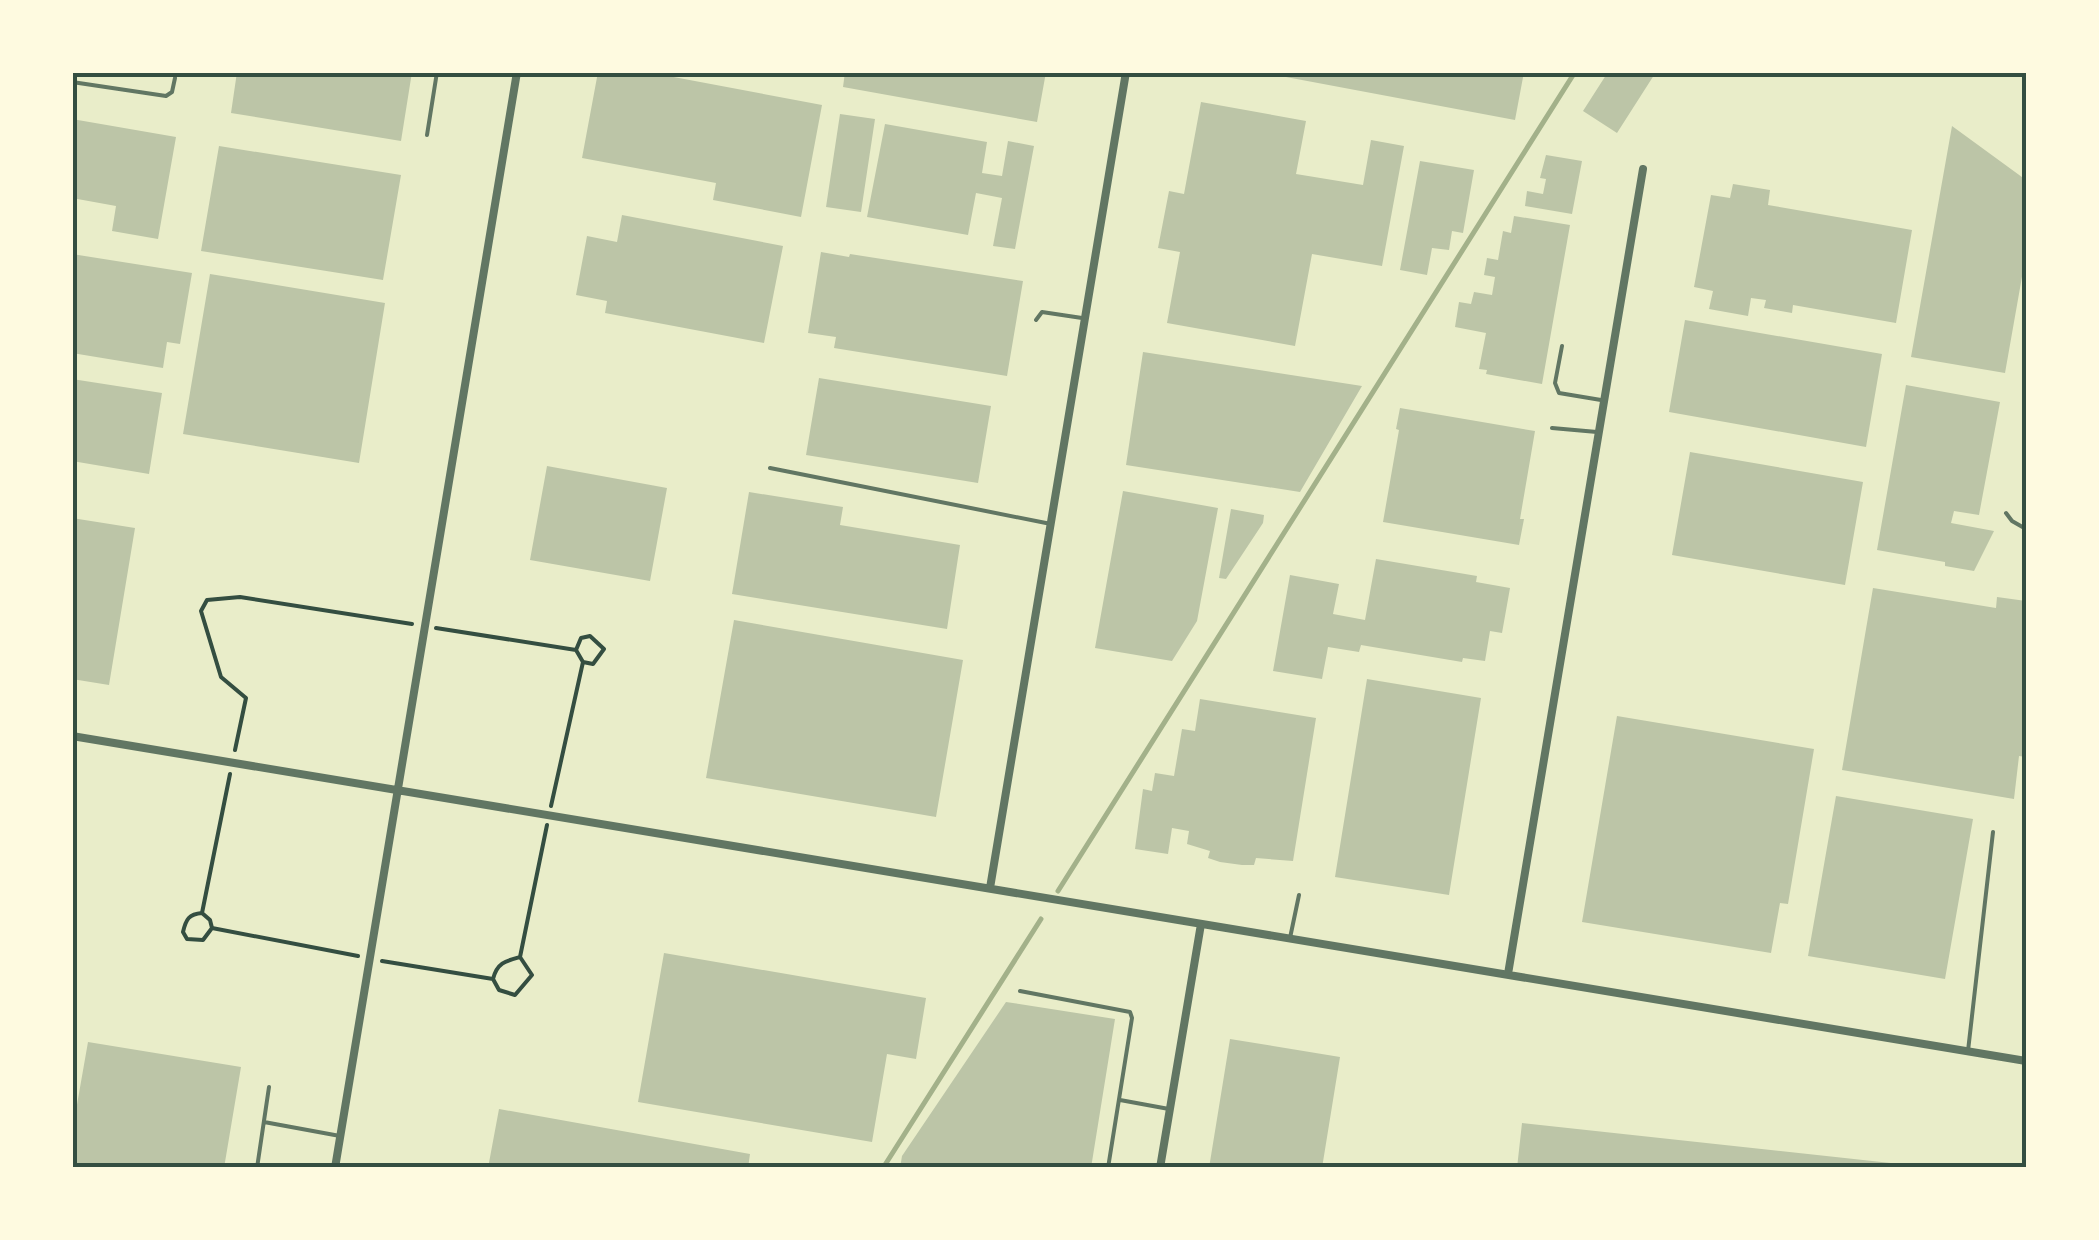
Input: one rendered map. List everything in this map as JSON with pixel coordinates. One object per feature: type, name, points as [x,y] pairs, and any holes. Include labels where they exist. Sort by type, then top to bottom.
[{"type":"street","points":[[335,1168],[517,72]]},
{"type":"street","points":[[990,888],[1126,72]]},
{"type":"street","points":[[1508,974],[1643,169]]},
{"type":"street","points":[[72,736],[2026,1061]]},
{"type":"street","points":[[1160,1168],[1201,924]]},
{"type":"lane","points":[[427,136],[437,72]]},
{"type":"lane","points":[[72,82],[166,96],[172,92],[175,78]]},
{"type":"lane","points":[[1036,320],[1042,312],[1085,318]]},
{"type":"lane","points":[[1562,346],[1555,382],[1560,393],[1604,401]]},
{"type":"lane","points":[[1552,428],[1599,433]]},
{"type":"lane","points":[[770,468],[1050,524]]},
{"type":"lane","points":[[2006,512],[2026,529]]},
{"type":"lane","points":[[1968,1051],[1993,832]]},
{"type":"lane","points":[[1290,938],[1299,895]]},
{"type":"lane","points":[[1020,991],[1130,1012],[1108,1168]]},
{"type":"lane","points":[[257,1168],[269,1086]]},
{"type":"lane","points":[[1120,1100],[1170,1109]]},
{"type":"lane","points":[[264,1122],[340,1136]]},
{"type":"path","points":[[202,914],[246,698],[221,677],[201,610],[207,600],[240,596],[576,650],[584,662],[594,664],[604,649],[590,636],[581,638],[576,650]]},
{"type":"path","points":[[520,957],[504,961],[496,968],[494,979],[500,990],[515,995],[532,975],[520,957],[584,662]]},
{"type":"path","points":[[192,914],[202,914],[210,920],[212,928],[203,940],[187,938],[183,932],[192,914]]},
{"type":"path","points":[[212,928],[494,979]]},
{"type":"building","points":[[237,72],[412,72],[401,141],[231,113]]},
{"type":"building","points":[[598,72],[647,72],[822,105],[801,217],[713,200],[716,183],[582,158]]},
{"type":"building","points":[[845,72],[1046,72],[1037,122],[843,87]]},
{"type":"building","points":[[1259,72],[1524,72],[1515,120]]},
{"type":"building","points":[[1608,72],[1656,72],[1617,133],[1583,111]]},
{"type":"building","points":[[1201,102],[1306,121],[1296,174],[1363,185],[1371,140],[1404,146],[1382,266],[1312,254],[1295,346],[1167,323],[1180,252],[1158,248],[1169,191],[1184,194]]},
{"type":"building","points":[[840,114],[875,119],[861,212],[826,207]]},
{"type":"building","points":[[72,119],[176,137],[158,239],[112,231],[116,206],[72,198]]},
{"type":"building","points":[[885,124],[987,142],[982,173],[1002,176],[1008,141],[1034,146],[1015,249],[993,246],[1002,198],[976,193],[968,235],[867,217]]},
{"type":"building","points":[[1952,126],[2026,180],[2026,254],[2005,373],[1911,357]]},
{"type":"building","points":[[219,146],[401,175],[383,280],[201,251]]},
{"type":"building","points":[[1546,155],[1582,161],[1572,214],[1525,206],[1527,191],[1543,194],[1546,179],[1540,178]]},
{"type":"building","points":[[1420,161],[1474,170],[1463,233],[1452,231],[1449,250],[1432,248],[1427,275],[1400,270]]},
{"type":"building","points":[[1733,184],[1770,190],[1768,205],[1912,230],[1896,323],[1793,305],[1792,313],[1764,308],[1766,300],[1751,298],[1748,316],[1709,309],[1713,291],[1694,287],[1711,195],[1730,198]]},
{"type":"building","points":[[622,215],[783,246],[764,343],[605,313],[607,301],[576,295],[587,236],[617,242]]},
{"type":"building","points":[[1514,216],[1570,225],[1542,384],[1486,374],[1487,370],[1479,369],[1486,333],[1455,327],[1459,302],[1471,304],[1474,292],[1492,295],[1495,277],[1484,275],[1487,258],[1498,260],[1503,231],[1511,233]]},
{"type":"building","points":[[821,252],[1023,281],[1007,376],[834,348],[836,337],[808,333]]},
{"type":"building","points":[[72,254],[192,273],[180,344],[167,342],[163,368],[72,353]]},
{"type":"building","points":[[210,274],[385,303],[359,463],[183,434]]},
{"type":"building","points":[[1685,320],[1882,354],[1866,447],[1669,412]]},
{"type":"building","points":[[1143,352],[1362,386],[1300,492],[1126,465]]},
{"type":"building","points":[[819,378],[991,406],[978,483],[806,455]]},
{"type":"building","points":[[72,379],[162,393],[149,474],[72,461]]},
{"type":"building","points":[[1906,385],[2000,402],[1979,515],[1954,511],[1951,523],[1994,531],[1974,571],[1877,550]]},
{"type":"building","points":[[1400,408],[1535,431],[1519,545],[1383,522]]},
{"type":"building","points":[[1690,452],[1863,482],[1845,585],[1672,555]]},
{"type":"building","points":[[547,466],[667,488],[650,581],[530,560]]},
{"type":"building","points":[[1123,491],[1218,508],[1197,621],[1172,661],[1095,648]]},
{"type":"building","points":[[749,492],[843,507],[840,525],[960,545],[947,629],[732,594]]},
{"type":"building","points":[[1231,509],[1264,515],[1263,523],[1226,579],[1219,578]]},
{"type":"building","points":[[72,518],[135,528],[109,685],[72,679]]},
{"type":"building","points":[[1376,559],[1477,576],[1476,582],[1510,588],[1502,633],[1490,631],[1485,661],[1463,658],[1462,662],[1361,645],[1359,652],[1328,647],[1322,679],[1273,671],[1290,575],[1339,584],[1333,614],[1365,620]]},
{"type":"building","points":[[1873,588],[1996,608],[1997,597],[2026,601],[2026,757],[2019,756],[2014,799],[1842,770]]},
{"type":"building","points":[[734,620],[963,660],[936,817],[706,778]]},
{"type":"building","points":[[1367,679],[1481,698],[1449,895],[1335,877]]},
{"type":"building","points":[[1200,699],[1316,718],[1293,861],[1256,858],[1254,865],[1220,862],[1208,858],[1210,851],[1187,844],[1189,831],[1172,828],[1168,854],[1135,849],[1143,789],[1152,791],[1155,773],[1174,776],[1182,729],[1195,731]]},
{"type":"building","points":[[1617,716],[1814,749],[1788,904],[1780,903],[1771,953],[1582,922]]},
{"type":"building","points":[[1836,796],[1973,819],[1945,979],[1808,956]]},
{"type":"building","points":[[664,953],[926,998],[916,1059],[887,1054],[872,1142],[638,1102]]},
{"type":"building","points":[[1006,1002],[1115,1019],[1091,1168],[900,1168],[902,1156]]},
{"type":"building","points":[[1230,1039],[1340,1057],[1322,1168],[1209,1168]]},
{"type":"building","points":[[88,1042],[241,1067],[224,1168],[72,1168],[72,1133]]},
{"type":"building","points":[[499,1109],[750,1154],[748,1168],[488,1168]]},
{"type":"building","points":[[1522,1123],[1909,1165],[1909,1168],[1517,1168]]},
{"type":"waterway","points":[[1058,891],[1575,72]]},
{"type":"waterway","points":[[883,1168],[1041,919]]}]
